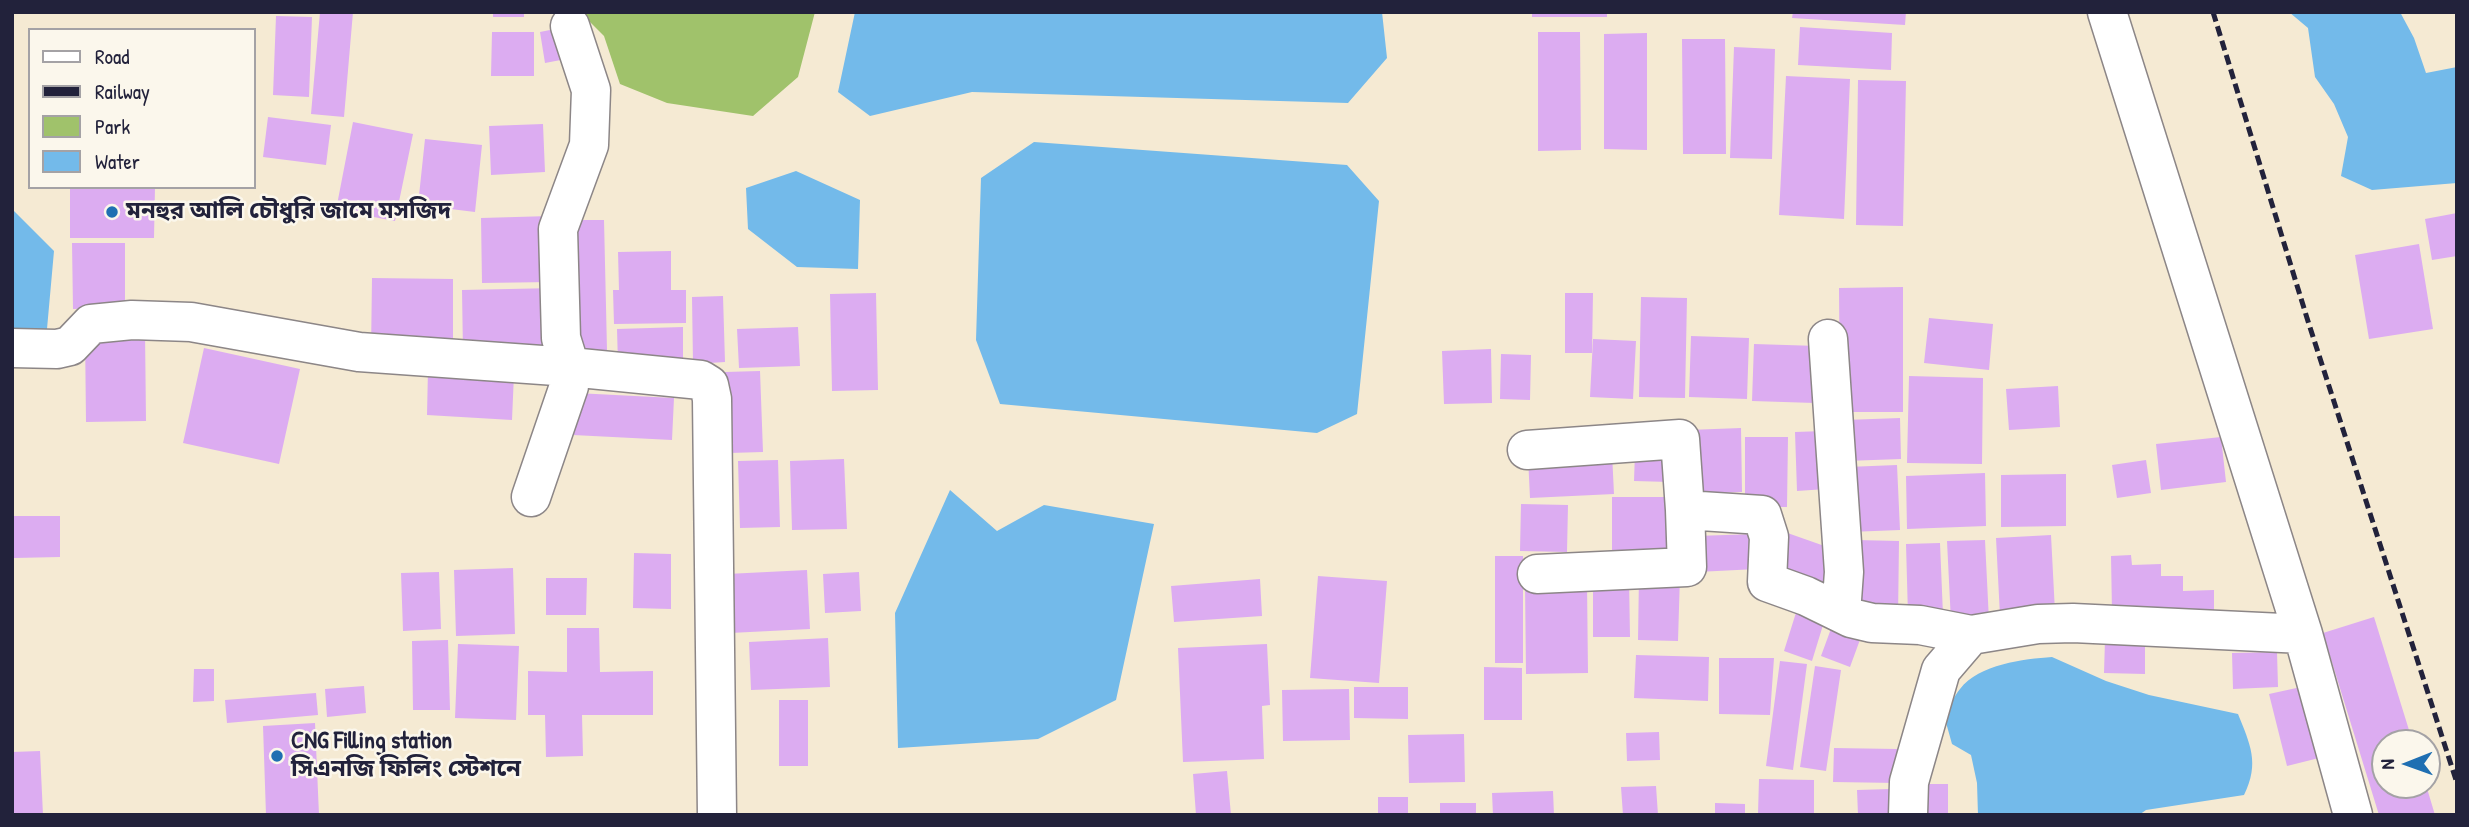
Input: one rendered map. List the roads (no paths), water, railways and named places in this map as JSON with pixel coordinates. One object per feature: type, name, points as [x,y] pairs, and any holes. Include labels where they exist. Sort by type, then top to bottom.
[{"type":"street","points":[[2107,12],[2303,634],[2353,815]]},
{"type":"street","points":[[531,497],[569,386],[570,367],[561,338],[558,229],[589,145],[591,90],[570,26]]},
{"type":"street","points":[[12,348],[57,349],[70,346],[91,324],[132,320],[191,322],[359,352],[570,367],[701,380],[709,385],[712,398],[717,815]]},
{"type":"street","points":[[1828,338],[1844,572],[1841,613]]},
{"type":"street","points":[[1527,450],[1680,439],[1687,567],[1537,574]]},
{"type":"street","points":[[1685,510],[1762,515],[1769,537],[1768,582],[1872,623],[1920,625],[1971,635],[2038,624],[2073,623],[2303,634]]},
{"type":"street","points":[[1908,815],[1909,782],[1941,670],[1971,635]]},
{"type":"water","points":[[855,12],[1382,12],[1387,58],[1348,103],[972,92],[870,116],[838,92]]},
{"type":"water","points":[[2289,12],[2400,12],[2414,38],[2426,73],[2457,67],[2457,183],[2372,190],[2341,176],[2348,137],[2334,104],[2315,77],[2308,28]]},
{"type":"water","points":[[1034,142],[1347,165],[1379,201],[1357,414],[1317,433],[1000,404],[976,340],[981,178]]},
{"type":"water","points":[[796,171],[860,200],[858,269],[797,267],[748,229],[746,188]]},
{"type":"water","points":[[12,209],[54,251],[46,340],[12,338]]},
{"type":"water","points":[[950,490],[997,531],[1044,505],[1154,524],[1116,700],[1038,739],[898,748],[895,613]]},
{"type":"water","points":[[2052,657],[2106,681],[2149,695],[2238,714],[2252,754],[2252,773],[2244,795],[2146,810],[2139,815],[1978,815],[1977,783],[1971,755],[1952,744],[1945,719],[1951,703],[1968,681],[1990,668],[2016,661]]},
{"type":"railway","points":[[2213,12],[2307,318],[2457,783]]},
{"type":"place","name":"মনহুর আলি চৌধুরি জামে মসজিদ","points":[[112,212]]},
{"type":"place","name":"CNG Filling station সিএনজি ফিলিং স্টেশনে","points":[[277,756]]}]
